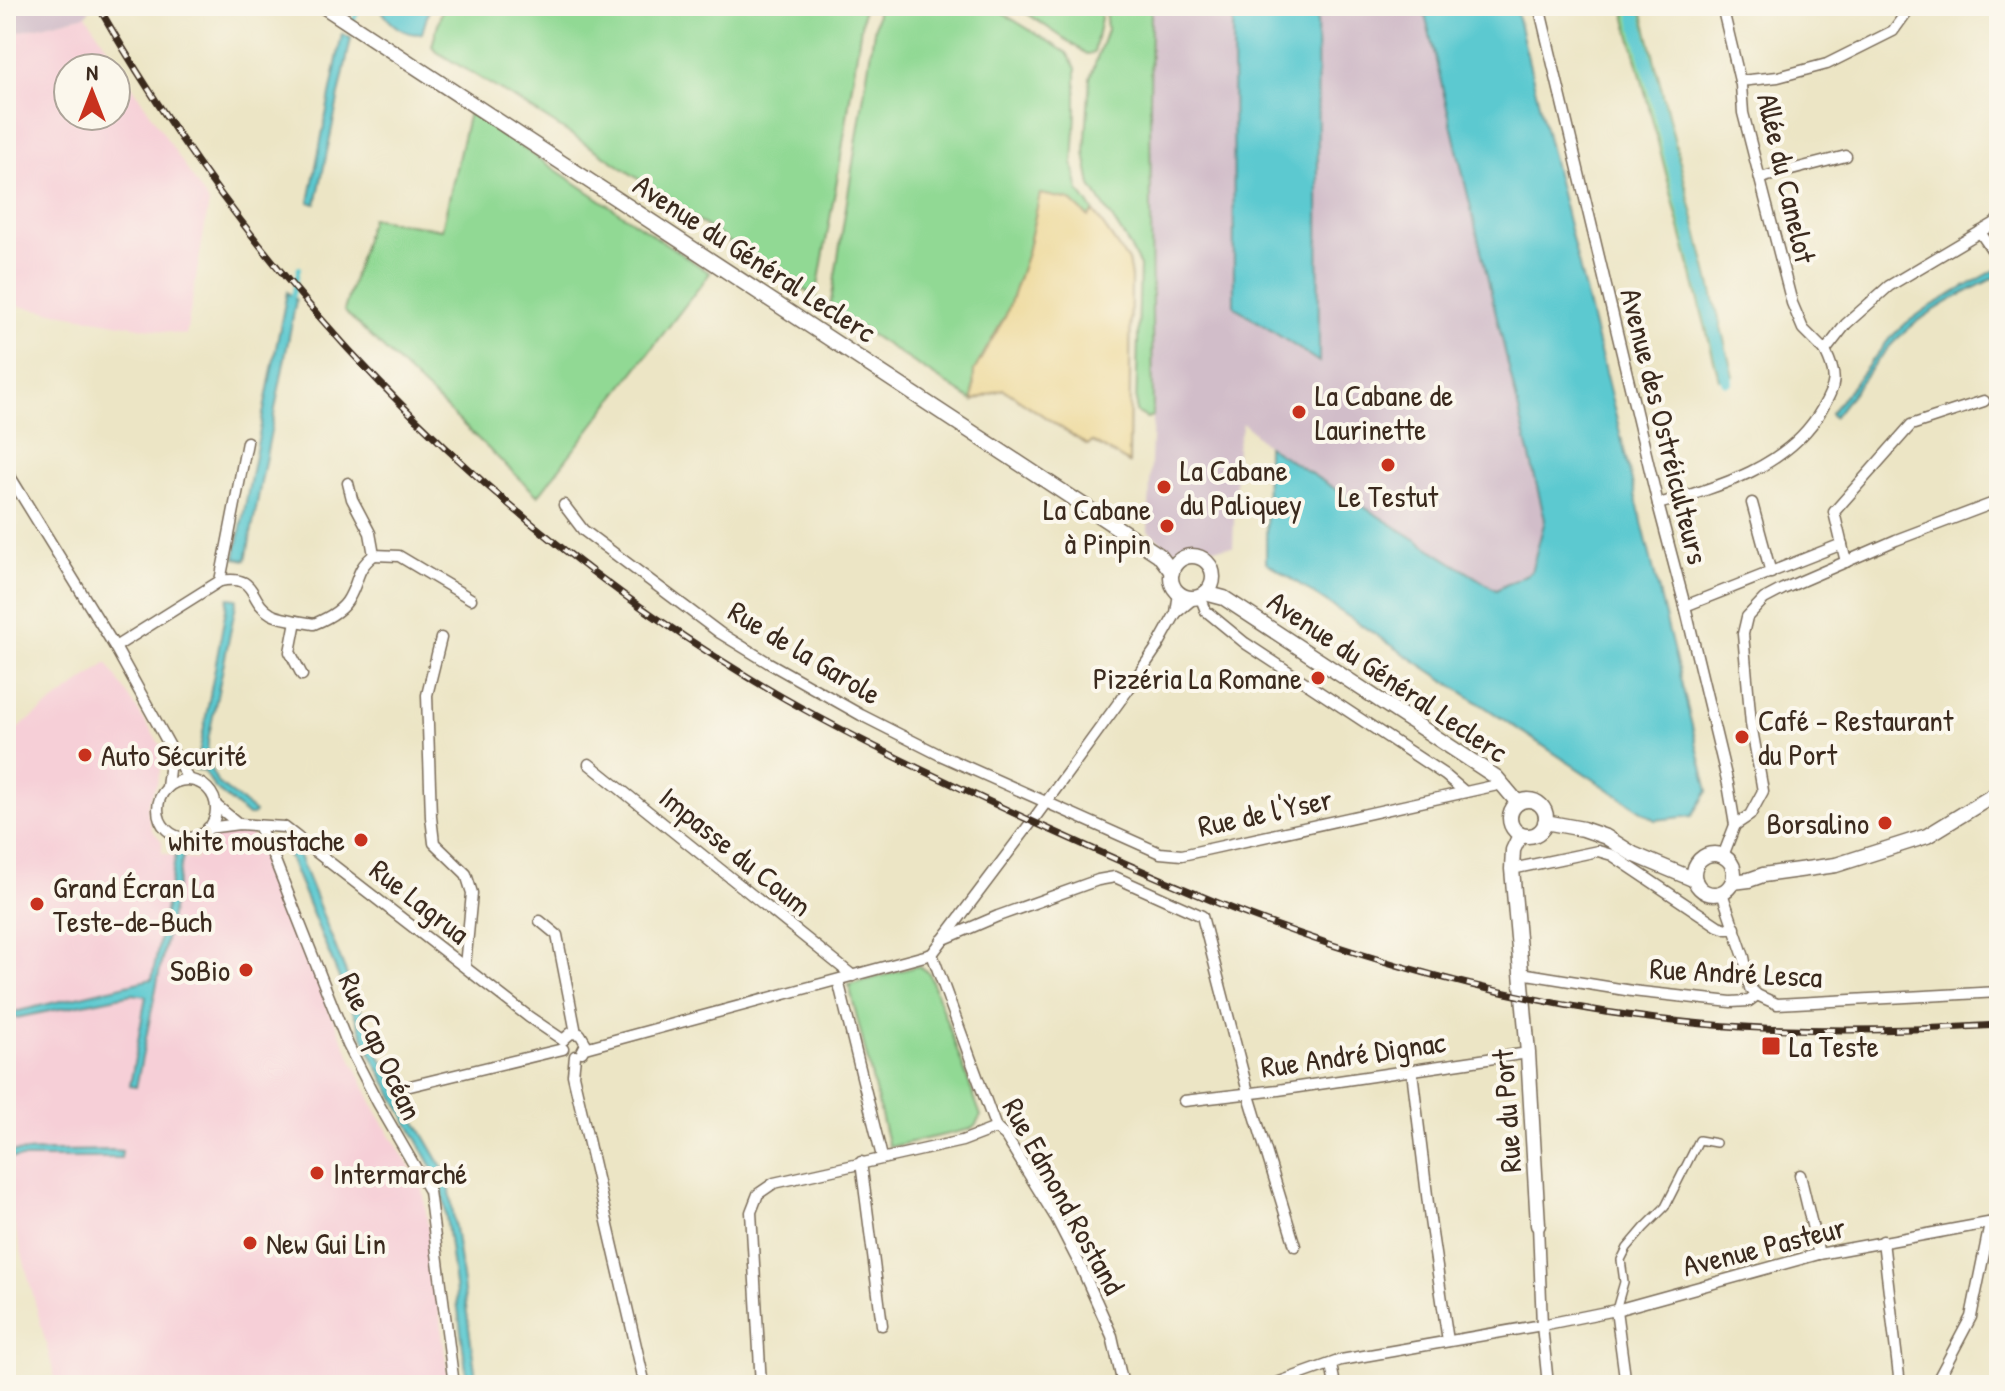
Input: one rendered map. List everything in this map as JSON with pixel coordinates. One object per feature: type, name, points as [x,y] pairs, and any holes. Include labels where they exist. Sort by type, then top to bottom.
[{"type":"main road","name":"Avenue du Général Leclerc","points":[[323,6],[1159,555],[1172,572]]},
{"type":"main road","name":"Avenue du Général Leclerc","points":[[1159,555],[1183,558]]},
{"type":"main road","points":[[1196,556],[1211,567],[1213,579],[1209,590],[1200,596],[1183,596],[1172,583],[1174,567],[1183,558],[1196,556]]},
{"type":"main road","name":"Avenue du Général Leclerc","points":[[1213,579],[1224,598],[1488,772],[1518,803]]},
{"type":"main road","name":"Avenue du Général Leclerc","points":[[1200,596],[1224,598]]},
{"type":"main road","points":[[1545,822],[1606,837],[1633,854],[1695,880],[1703,891],[1715,894],[1763,875],[1836,865],[1927,836],[1999,792]]},
{"type":"main road","points":[[1536,802],[1544,811],[1545,822],[1535,835],[1520,835],[1510,822],[1511,811],[1518,803],[1536,802]]},
{"type":"main road","name":"Rue du Port","points":[[1520,835],[1513,850],[1512,869],[1528,1053],[1538,1225]]},
{"type":"main road","points":[[1661,866],[1700,860],[1711,854],[1763,875]]},
{"type":"main road","points":[[1695,880],[1695,869],[1700,860]]},
{"type":"main road","points":[[1727,887],[1728,861]]},
{"type":"street","name":"Avenue des Ostréiculteurs","points":[[1539,6],[1728,784],[1735,825]]},
{"type":"street","name":"Allée du Canelot","points":[[1722,6],[1740,81],[1743,113],[1792,303],[1803,329],[1825,351]]},
{"type":"street","points":[[1740,81],[1778,77],[1827,64],[1893,31],[1911,6]]},
{"type":"street","points":[[1999,114],[1996,130],[1999,154]]},
{"type":"street","points":[[1760,178],[1846,156]]},
{"type":"street","points":[[1658,504],[1739,477],[1793,445],[1817,416],[1832,391],[1834,368],[1825,351],[1846,324],[1889,286],[1997,221]]},
{"type":"street","points":[[1980,232],[1999,260]]},
{"type":"street","points":[[1846,562],[1834,512],[1911,425],[1984,401]]},
{"type":"street","points":[[220,581],[247,442]]},
{"type":"street","points":[[6,470],[115,647],[188,779]]},
{"type":"street","points":[[348,483],[352,499],[370,533],[374,555]]},
{"type":"street","points":[[1728,861],[1735,825],[1750,815],[1763,791],[1751,724],[1743,634],[1747,617],[1764,599],[1783,589],[1896,540],[1999,501]]},
{"type":"street","points":[[1752,503],[1771,573]]},
{"type":"street","name":"Rue de la Garole","points":[[564,505],[583,530],[720,633],[861,715],[938,754],[1047,802]]},
{"type":"street","points":[[1685,606],[1842,544]]},
{"type":"street","points":[[115,647],[220,581],[232,579],[246,583],[268,612],[275,616],[314,624],[341,608],[350,596],[363,564],[374,555],[399,556],[471,599]]},
{"type":"street","points":[[563,1044],[568,1054],[575,1056],[585,1048],[932,954],[1130,687],[1176,613],[1179,593]]},
{"type":"street","points":[[1176,613],[1200,596],[1206,611],[1245,643],[1445,775],[1465,792]]},
{"type":"street","points":[[296,621],[290,652],[302,675]]},
{"type":"street","points":[[441,638],[427,695],[431,817],[434,843],[466,874],[472,893],[465,966]]},
{"type":"street","points":[[167,788],[172,748]]},
{"type":"street","name":"Impasse du Coum","points":[[589,764],[853,976]]},
{"type":"street","points":[[217,806],[216,817],[208,828],[192,838],[173,835],[164,827],[158,808],[167,788],[188,779],[209,789],[217,806],[239,824]]},
{"type":"street","name":"Rue de l'Yser","points":[[1047,802],[1160,853],[1182,855],[1502,784]]},
{"type":"street","name":"Rue Lagrua","points":[[208,828],[239,824],[274,825],[294,833],[563,1044]]},
{"type":"street","name":"Rue Cap Océan","points":[[258,826],[270,848],[348,1045],[429,1191],[454,1385]]},
{"type":"street","points":[[1512,869],[1598,851],[1612,855],[1718,926],[1735,928]]},
{"type":"street","points":[[942,940],[998,916],[1098,880],[1115,877],[1202,916],[1248,1092],[1295,1246]]},
{"type":"street","points":[[1727,887],[1750,988],[1757,995]]},
{"type":"street","points":[[540,921],[557,935],[576,1033]]},
{"type":"street","name":"Rue Edmond Rostand","points":[[932,954],[996,1128],[1006,1137],[1056,1218],[1081,1267],[1112,1336],[1123,1385]]},
{"type":"street","name":"Rue André Lesca","points":[[1521,973],[1632,991],[1731,1002],[1749,1001],[1757,995],[1777,1004],[1999,992]]},
{"type":"street","points":[[838,980],[882,1157]]},
{"type":"street","points":[[410,1086],[563,1044],[569,1034],[583,1036],[585,1048]]},
{"type":"street","name":"Rue André Dignac","points":[[1184,1101],[1528,1053]]},
{"type":"street","points":[[575,1056],[574,1081],[645,1385]]},
{"type":"street","points":[[1412,1071],[1448,1341]]},
{"type":"street","points":[[761,1385],[751,1212],[758,1194],[774,1183],[962,1141],[996,1128]]},
{"type":"street","points":[[1626,1385],[1616,1310],[1624,1282],[1621,1260],[1627,1248],[1665,1207],[1699,1140],[1716,1143]]},
{"type":"street","points":[[861,1162],[882,1325]]},
{"type":"street","points":[[1800,1175],[1819,1254]]},
{"type":"street","points":[[1935,1385],[1971,1317],[1994,1222]]},
{"type":"street","name":"Avenue Pasteur","points":[[1271,1385],[1341,1360],[1616,1310],[1819,1254],[1994,1222]]},
{"type":"street","name":"Rue du Port","points":[[1538,1225],[1548,1385]]},
{"type":"street","points":[[1883,1241],[1900,1385]]},
{"type":"street","points":[[1331,1365],[1335,1385]]},
{"type":"shaded area","points":[[6,6],[93,6],[86,15],[6,35]]},
{"type":"shaded area","points":[[1151,6],[1233,6],[1234,306],[1319,361],[1317,6],[1423,6],[1545,520],[1531,572],[1497,590],[1267,446],[1243,423],[1237,447],[1233,547],[1172,550],[1148,531],[1153,416]]},
{"type":"shaded area","points":[[86,15],[110,52],[52,52],[52,132],[132,132],[132,85],[209,203],[186,335],[6,304],[6,35]]},
{"type":"shaded area","points":[[107,663],[161,746],[161,768],[148,803],[148,815],[152,830],[162,841],[162,853],[196,860],[203,840],[214,833],[235,829],[249,833],[264,845],[331,1014],[376,1111],[423,1189],[449,1385],[57,1385],[6,1194],[6,737]]},
{"type":"green space","points":[[443,6],[864,6],[816,297],[608,158],[437,52],[432,46]]},
{"type":"green space","points":[[878,6],[991,6],[1067,53],[1076,68],[1073,164],[1079,191],[1094,212],[1088,217],[1070,200],[1040,194],[1027,253],[1006,315],[974,371],[973,401],[830,308]]},
{"type":"green space","points":[[1016,6],[1100,6],[1101,18],[1094,53],[1087,54]]},
{"type":"green space","points":[[1105,6],[1151,6],[1153,416],[1147,418],[1136,412],[1140,266],[1091,186],[1085,153],[1090,78],[1107,30]]},
{"type":"green space","points":[[1623,6],[1641,6],[1733,376],[1719,379]]},
{"type":"green space","points":[[469,112],[710,273],[538,496],[344,311],[371,218],[442,229]]},
{"type":"green space","points":[[918,966],[929,973],[981,1116],[971,1129],[889,1147],[849,985]]},
{"type":"sand","points":[[1040,194],[1070,200],[1088,217],[1094,212],[1128,261],[1131,277],[1129,463],[1093,442],[1087,445],[1003,389],[973,401],[974,371],[1006,315],[1027,253]]},
{"type":"water","points":[[364,6],[430,6],[422,33],[416,34],[398,28],[381,9],[367,9]]},
{"type":"water","points":[[1233,6],[1317,6],[1319,362],[1234,306]]},
{"type":"water","points":[[1423,6],[1515,6],[1708,791],[1692,816],[1655,820],[1266,562],[1267,446],[1496,590],[1531,572],[1545,520]]},
{"type":"water","points":[[342,34],[351,38],[316,204],[309,202]]},
{"type":"water","points":[[1999,268],[1999,275],[1939,307],[1907,330],[1878,360],[1834,417],[1830,414],[1901,327],[1926,309]]},
{"type":"water","points":[[287,292],[296,300],[246,560],[235,558]]},
{"type":"water","points":[[228,598],[237,599],[208,740],[207,762],[218,783],[255,812],[253,815],[247,815],[215,788],[204,771],[194,769]]},
{"type":"water","points":[[289,845],[297,851],[376,1048],[448,1177],[477,1385],[468,1385],[442,1185],[372,1057],[286,850]]},
{"type":"water","points":[[177,849],[184,851],[136,1087],[130,1086],[146,996],[132,994],[6,1020],[6,1014],[152,979]]},
{"type":"water","points":[[122,1151],[121,1158],[6,1158],[6,1152]]},
{"type":"waterway","points":[[353,21],[361,6]]},
{"type":"waterway","points":[[1633,6],[1727,380]]},
{"type":"waterway","points":[[292,299],[299,268]]},
{"type":"railway","points":[[98,6],[160,107],[228,204],[301,296],[380,383],[464,465],[553,541],[648,612],[748,677],[820,718],[967,791],[1172,884],[1305,936],[1417,971],[1588,1009],[1703,1024],[1851,1030],[1999,1025]]},
{"type":"place","name":"La Cabane de Laurinette","points":[[1299,412]]},
{"type":"place","name":"Le Testut","points":[[1388,465]]},
{"type":"place","name":"La Cabane du Paliquey","points":[[1164,487]]},
{"type":"place","name":"La Cabane à Pinpin","points":[[1167,526]]},
{"type":"place","name":"Pizzéria La Romane","points":[[1318,678]]},
{"type":"place","name":"Café - Restaurant du Port","points":[[1742,737]]},
{"type":"place","name":"Auto Sécurité","points":[[85,755]]},
{"type":"place","name":"Borsalino","points":[[1885,823]]},
{"type":"place","name":"white moustache","points":[[361,840]]},
{"type":"place","name":"Grand Écran La Teste-de-Buch","points":[[37,904]]},
{"type":"place","name":"SoBio","points":[[246,970]]},
{"type":"place","name":"La Teste","points":[[1771,1046]]},
{"type":"place","name":"Intermarché","points":[[317,1173]]},
{"type":"place","name":"New Gui Lin","points":[[250,1243]]}]
